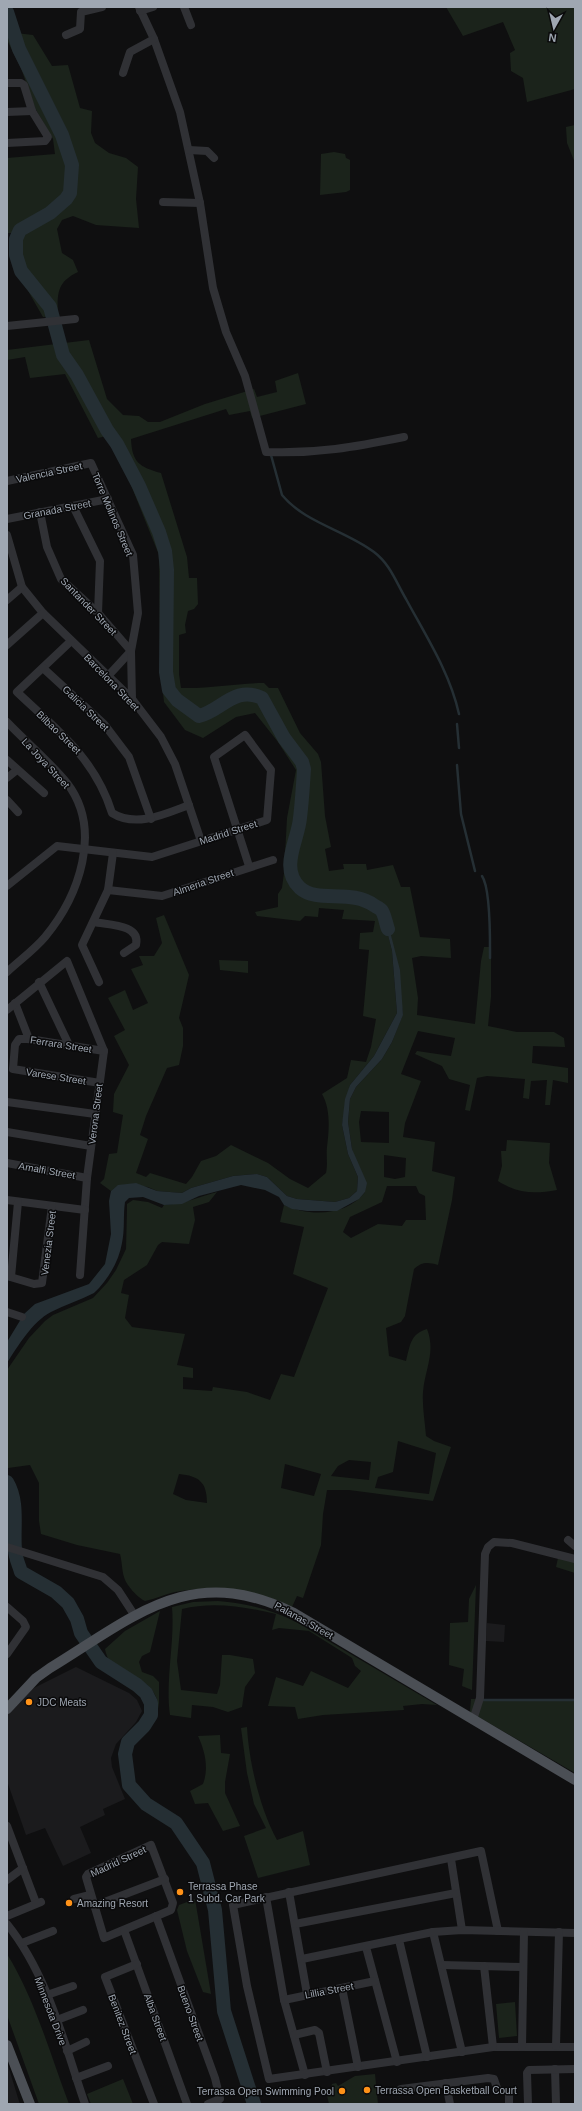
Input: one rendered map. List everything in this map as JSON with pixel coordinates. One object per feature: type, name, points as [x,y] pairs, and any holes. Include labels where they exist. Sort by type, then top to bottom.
[{"type":"main road","name":"Palanas Street","points":[[7,1709],[36,1678],[135,1616],[167,1600],[191,1594],[224,1592],[256,1597],[272,1602],[307,1620],[575,1780]]},
{"type":"main road","points":[[7,2045],[30,2104]]},
{"type":"street","points":[[66,34],[80,28],[81,12],[102,7]]},
{"type":"street","points":[[154,7],[140,9],[154,39],[180,112],[200,202],[213,288],[226,332],[245,376],[266,452],[310,453],[348,448],[404,437]]},
{"type":"street","points":[[184,7],[190,25]]},
{"type":"street","points":[[123,73],[130,52],[154,39]]},
{"type":"street","points":[[7,84],[21,83],[24,85],[32,111],[48,134],[45,141],[7,143]]},
{"type":"street","points":[[7,112],[32,111]]},
{"type":"street","points":[[189,150],[208,151],[214,158]]},
{"type":"street","points":[[163,202],[200,202]]},
{"type":"street","points":[[7,326],[75,319]]},
{"type":"street","name":"Valencia Street","points":[[7,481],[91,463]]},
{"type":"street","name":"Torre Molinos Street","points":[[91,463],[133,555],[138,613],[131,651],[132,699]]},
{"type":"street","name":"Granada Street","points":[[7,519],[108,499]]},
{"type":"street","points":[[73,506],[100,561],[98,613]]},
{"type":"street","name":"Santander Street","points":[[40,512],[46,547],[61,579],[98,613],[131,651]]},
{"type":"street","name":"Barcelona Street","points":[[7,535],[22,587],[43,614],[132,699],[161,737],[175,764],[201,841]]},
{"type":"street","points":[[7,600],[22,587]]},
{"type":"street","points":[[7,645],[43,614]]},
{"type":"street","name":"Bilbao Street","points":[[71,641],[17,692],[83,755],[105,791],[112,813],[119,817],[151,819],[189,805]]},
{"type":"street","points":[[108,676],[131,651]]},
{"type":"street","name":"Galicia Street","points":[[43,668],[104,724],[129,757],[151,819]]},
{"type":"street","name":"La Joya Street","points":[[7,722],[67,783],[78,804],[85,834],[84,850],[76,886],[68,904],[44,938],[7,972]]},
{"type":"street","name":"Madrid Street","points":[[7,886],[57,846],[152,857],[201,841],[236,830],[267,820],[271,770],[245,735],[214,757],[236,830]]},
{"type":"street","points":[[7,760],[44,793]]},
{"type":"street","points":[[7,778],[17,770]]},
{"type":"street","points":[[7,800],[18,812]]},
{"type":"street","points":[[236,830],[249,866]]},
{"type":"street","points":[[99,982],[82,945],[108,890],[113,853]]},
{"type":"street","name":"Almeria Street","points":[[108,890],[162,896],[249,866],[273,860]]},
{"type":"street","points":[[94,922],[130,929],[136,933],[136,945],[124,953]]},
{"type":"street","name":"Verona Street","points":[[39,982],[67,961],[104,1051],[87,1178],[80,1275]]},
{"type":"street","points":[[7,1010],[39,982],[70,1046]]},
{"type":"street","points":[[16,1003],[29,1039]]},
{"type":"street","name":"Ferrara Street","points":[[13,1069],[15,1045],[19,1039],[29,1039],[104,1051]]},
{"type":"street","name":"Varese Street","points":[[13,1069],[100,1083]]},
{"type":"street","points":[[7,1102],[95,1114]]},
{"type":"street","points":[[7,1132],[91,1146]]},
{"type":"street","name":"Amalfi Street","points":[[7,1163],[87,1178]]},
{"type":"street","points":[[7,1200],[85,1210]]},
{"type":"street","points":[[9,1276],[18,1202]]},
{"type":"street","name":"Venezia Street","points":[[9,1276],[38,1284],[43,1281],[52,1206]]},
{"type":"street","points":[[7,1312],[22,1317]]},
{"type":"street","points":[[568,1540],[575,1546]]},
{"type":"street","points":[[473,1720],[480,1698],[485,1554],[488,1547],[494,1542],[512,1543],[575,1558]]},
{"type":"street","points":[[7,1547],[80,1568],[103,1577],[118,1590],[135,1616]]},
{"type":"street","points":[[7,1607],[23,1621],[26,1626],[7,1654]]},
{"type":"street","points":[[7,1826],[9,1839],[39,1902],[7,1916]]},
{"type":"street","name":"Madrid Street","points":[[90,1895],[86,1877],[88,1874],[151,1846],[165,1878]]},
{"type":"street","points":[[498,1931],[481,1851],[451,1859],[233,1904],[247,1986],[269,2079],[327,2072],[493,2047],[575,2047]]},
{"type":"street","points":[[451,1859],[462,1930]]},
{"type":"street","points":[[7,1880],[23,1868]]},
{"type":"street","points":[[74,1899],[90,1895],[104,1938],[171,1910],[173,1903],[165,1878],[94,1906]]},
{"type":"street","points":[[289,1892],[307,1994]]},
{"type":"street","points":[[295,1924],[456,1893]]},
{"type":"street","points":[[266,1897],[284,2000],[305,2075]]},
{"type":"street","name":"Bueno Street","points":[[156,1916],[215,2078],[220,2099],[208,2104]]},
{"type":"street","name":"Minnesota Drive","points":[[7,1924],[22,1943],[47,1995],[57,2020],[85,2104]]},
{"type":"street","name":"Alba Street","points":[[124,1930],[187,2104]]},
{"type":"street","points":[[302,1959],[433,1932],[462,1930],[575,1933]]},
{"type":"street","points":[[22,1943],[53,1931]]},
{"type":"street","points":[[433,1932],[462,2052]]},
{"type":"street","points":[[522,2047],[524,1932]]},
{"type":"street","points":[[556,2046],[559,1932]]},
{"type":"street","points":[[400,1940],[427,2057]]},
{"type":"street","points":[[366,1947],[397,2062]]},
{"type":"street","name":"Benitez Street","points":[[137,1964],[105,1977],[154,2104]]},
{"type":"street","points":[[442,1965],[523,1966]]},
{"type":"street","points":[[484,1966],[493,2047]]},
{"type":"street","name":"Lillia Street","points":[[284,2000],[375,1981]]},
{"type":"street","points":[[47,1995],[73,1986]]},
{"type":"street","points":[[342,1988],[358,2067]]},
{"type":"street","points":[[57,2020],[83,2010]]},
{"type":"street","points":[[294,2035],[315,2030],[319,2032],[327,2072]]},
{"type":"street","points":[[67,2051],[86,2042]]},
{"type":"street","points":[[76,2078],[108,2066]]},
{"type":"street","points":[[555,2069],[556,2104]]},
{"type":"street","points":[[528,2104],[527,2073],[529,2070],[575,2069]]},
{"type":"street","points":[[401,2089],[491,2078],[495,2082],[497,2088]]},
{"type":"street","points":[[446,2083],[450,2104]]},
{"type":"street","points":[[509,2093],[510,2104]]},
{"type":"shaded area","points":[[446,7],[575,7],[575,89],[527,102],[523,78],[511,71],[510,53],[515,50],[503,22],[463,36]]},
{"type":"shaded area","points":[[7,32],[33,35],[52,66],[68,65],[80,108],[92,111],[91,133],[95,143],[109,153],[126,158],[138,167],[136,199],[139,228],[96,225],[73,216],[62,220],[57,229],[62,253],[73,260],[78,272],[62,284],[58,295],[58,316],[43,317],[11,261],[11,233],[7,233],[7,158],[55,154],[53,139],[35,108],[21,68],[7,40]]},
{"type":"shaded area","points":[[575,125],[575,163],[567,143],[566,127]]},
{"type":"shaded area","points":[[334,152],[345,154],[346,158],[350,160],[350,190],[346,192],[320,195],[321,154]]},
{"type":"shaded area","points":[[89,340],[107,399],[123,415],[139,416],[148,422],[160,422],[205,404],[254,389],[257,397],[277,392],[275,381],[298,373],[306,404],[252,418],[250,411],[229,415],[226,409],[131,439],[133,453],[138,462],[142,466],[161,473],[187,557],[189,578],[197,578],[198,604],[194,609],[188,611],[185,625],[186,633],[179,635],[179,674],[181,688],[202,688],[264,683],[269,688],[278,688],[300,733],[318,754],[321,762],[325,816],[331,847],[325,849],[329,871],[344,869],[343,864],[366,864],[367,870],[393,865],[401,887],[410,887],[420,937],[450,939],[451,958],[421,956],[412,958],[418,998],[417,1015],[475,1024],[481,961],[484,947],[491,947],[491,997],[488,1026],[517,1032],[554,1032],[564,1038],[565,1047],[533,1046],[532,1063],[568,1068],[568,1083],[553,1080],[550,1105],[545,1105],[547,1080],[531,1081],[529,1099],[523,1098],[525,1079],[487,1076],[477,1078],[470,1111],[465,1110],[470,1085],[449,1079],[442,1066],[415,1054],[417,1051],[451,1056],[455,1038],[418,1031],[401,1074],[421,1081],[405,1123],[403,1137],[435,1142],[432,1171],[455,1177],[452,1200],[438,1265],[425,1263],[414,1269],[405,1316],[401,1322],[386,1328],[389,1356],[406,1361],[414,1337],[421,1331],[427,1329],[430,1353],[423,1392],[426,1436],[434,1441],[451,1447],[433,1501],[349,1490],[327,1490],[323,1514],[321,1545],[303,1598],[297,1596],[292,1607],[249,1592],[220,1589],[175,1592],[145,1601],[139,1597],[127,1584],[123,1575],[120,1554],[77,1545],[41,1534],[39,1521],[39,1483],[30,1465],[7,1467],[7,1370],[29,1338],[45,1321],[53,1315],[93,1298],[107,1283],[116,1270],[126,1249],[127,1204],[133,1200],[148,1202],[162,1208],[164,1205],[185,1202],[217,1192],[209,1202],[193,1207],[195,1220],[189,1244],[162,1242],[158,1245],[147,1265],[124,1280],[121,1293],[129,1295],[125,1318],[132,1327],[185,1334],[177,1365],[193,1368],[193,1378],[183,1377],[183,1389],[212,1391],[213,1387],[247,1392],[270,1400],[281,1374],[294,1377],[328,1288],[293,1274],[304,1227],[280,1222],[284,1205],[305,1211],[328,1212],[348,1206],[365,1192],[362,1173],[357,1166],[352,1149],[348,1122],[350,1099],[356,1087],[382,1059],[392,1042],[403,1014],[390,931],[383,913],[392,951],[397,1013],[374,1056],[350,1085],[342,1125],[348,1154],[358,1177],[357,1191],[349,1198],[335,1202],[297,1199],[287,1196],[267,1177],[257,1174],[233,1176],[191,1188],[182,1193],[157,1191],[148,1187],[119,1185],[111,1191],[100,1183],[104,1179],[109,1154],[117,1153],[123,1115],[113,1112],[114,1094],[129,1065],[114,1036],[125,1030],[108,998],[125,990],[133,1010],[148,1003],[131,969],[143,965],[139,956],[154,956],[162,943],[156,918],[164,915],[189,975],[179,1018],[183,1028],[183,1046],[179,1065],[167,1068],[146,1116],[140,1135],[148,1139],[136,1173],[146,1177],[150,1173],[186,1184],[192,1177],[201,1161],[216,1156],[231,1145],[268,1163],[290,1179],[308,1188],[326,1173],[327,1170],[329,1120],[327,1107],[322,1094],[347,1078],[351,1060],[366,1062],[371,1047],[376,1019],[363,1016],[369,950],[359,949],[360,933],[373,932],[375,921],[342,919],[344,910],[319,908],[318,917],[305,916],[300,921],[257,916],[255,912],[278,907],[278,894],[282,888],[284,873],[287,818],[296,770],[278,742],[255,713],[236,717],[203,738],[185,730],[164,702],[160,666],[159,555],[111,435],[98,438],[65,374],[30,378],[25,357],[7,360],[7,350]],"holes":[[[361,1111],[389,1112],[389,1143],[361,1142],[359,1122]],[[384,1155],[406,1158],[405,1177],[395,1179],[384,1177]],[[387,1186],[416,1186],[419,1193],[425,1196],[426,1220],[406,1220],[402,1226],[378,1224],[351,1238],[343,1232],[350,1217],[382,1202]],[[398,1441],[436,1453],[429,1494],[375,1488],[378,1477],[393,1472]],[[349,1460],[371,1462],[369,1480],[331,1476],[338,1466]],[[285,1464],[321,1474],[314,1496],[281,1488]],[[179,1474],[192,1476],[200,1481],[207,1496],[207,1503],[186,1500],[173,1494]]]},
{"type":"shaded area","points":[[382,911],[387,920],[400,970],[403,1015],[392,1042],[382,1059],[356,1087],[350,1099],[348,1122],[352,1149],[367,1183],[365,1192],[359,1199],[337,1211],[307,1211],[292,1209],[284,1205],[279,1197],[265,1190],[241,1185],[199,1196],[182,1204],[164,1205],[143,1197],[129,1198],[125,1202],[121,1250],[116,1263],[104,1282],[94,1293],[56,1309],[44,1316],[26,1335],[7,1363],[7,1342],[24,1314],[35,1304],[89,1284],[105,1264],[111,1234],[109,1201],[111,1191],[118,1185],[136,1183],[157,1191],[182,1193],[191,1188],[233,1176],[257,1174],[267,1177],[287,1196],[297,1199],[335,1202],[349,1198],[357,1191],[358,1177],[348,1154],[342,1125],[345,1099],[350,1085],[374,1056],[397,1013],[392,951]]},
{"type":"shaded area","points":[[219,960],[248,961],[248,973],[220,970]]},
{"type":"shaded area","points":[[507,1140],[550,1143],[549,1163],[557,1190],[541,1192],[520,1191],[498,1181],[502,1166],[501,1151],[506,1151]]},
{"type":"shaded area","points":[[558,1558],[575,1562],[575,1573],[556,1567]]},
{"type":"shaded area","points":[[476,1585],[472,1690],[462,1686],[464,1669],[449,1665],[450,1623],[468,1622],[469,1599]]},
{"type":"shaded area","points":[[218,1601],[239,1603],[259,1608],[279,1614],[298,1623],[437,1705],[422,1704],[403,1706],[404,1710],[323,1715],[298,1719],[295,1707],[268,1706],[276,1677],[303,1686],[311,1671],[348,1688],[361,1671],[355,1666],[352,1658],[309,1631],[279,1628],[272,1630],[276,1614],[241,1607],[206,1605],[182,1609],[177,1661],[181,1690],[217,1694],[220,1685],[222,1655],[253,1659],[255,1673],[245,1687],[242,1707],[228,1712],[213,1707],[192,1705],[191,1718],[170,1715],[169,1674],[173,1620],[172,1607],[193,1602]]},
{"type":"shaded area","points":[[160,1611],[150,1652],[142,1656],[139,1662],[142,1672],[153,1676],[159,1682],[159,1709],[157,1699],[153,1691],[141,1680],[111,1663],[107,1657],[105,1649],[125,1631]]},
{"type":"shaded area","points":[[487,1623],[505,1625],[504,1642],[486,1641]]},
{"type":"shaded area","points":[[76,1667],[129,1693],[137,1700],[142,1711],[136,1722],[116,1744],[111,1758],[112,1767],[125,1799],[103,1809],[105,1815],[80,1827],[91,1853],[63,1866],[45,1828],[26,1835],[7,1781],[7,1714],[28,1691]]},
{"type":"shaded area","points":[[471,1699],[575,1700],[575,1773],[470,1712]]},
{"type":"shaded area","points":[[247,1727],[250,1755],[256,1785],[271,1828],[277,1840],[303,1831],[310,1865],[258,1878],[244,1836],[266,1828],[254,1804],[247,1773],[241,1728]]},
{"type":"shaded area","points":[[220,1735],[221,1753],[230,1754],[225,1782],[225,1793],[240,1826],[223,1831],[208,1803],[195,1804],[190,1791],[203,1784],[206,1772],[203,1748],[198,1736]]},
{"type":"shaded area","points":[[195,1899],[211,1994],[203,1992],[187,1951],[177,1910],[179,1905]]},
{"type":"shaded area","points":[[7,1954],[26,1989],[34,2008],[69,2104],[39,2104],[7,2015]]},
{"type":"shaded area","points":[[515,2002],[517,2036],[499,2038],[496,2004]]},
{"type":"shaded area","points":[[7,2062],[18,2098],[20,2104],[7,2104]]},
{"type":"shaded area","points":[[375,2074],[378,2104],[329,2104],[327,2095],[329,2095],[332,2084],[336,2083],[338,2086],[355,2076]]},
{"type":"shaded area","points":[[123,2079],[133,2104],[91,2104],[87,2094]]},
{"type":"waterway","points":[[7,12],[19,49],[62,135],[72,165],[70,193],[66,199],[50,213],[20,230],[16,239],[16,255],[21,271],[50,307],[63,355],[77,375],[107,430],[117,444],[139,486],[159,532],[165,551],[167,570],[166,672],[169,690],[177,700],[199,716],[236,697],[252,695],[262,698],[284,738],[302,762],[304,769],[299,827],[291,854],[290,863],[294,880],[300,888],[307,893],[356,898],[378,907],[384,915],[388,929]]},
{"type":"waterway","points":[[271,455],[282,495],[291,505],[314,520],[363,544],[380,557],[389,568],[444,669],[459,714]]},
{"type":"waterway","points":[[457,724],[459,748]]},
{"type":"waterway","points":[[457,765],[461,814],[475,871]]},
{"type":"waterway","points":[[482,876],[487,892],[490,928],[490,958]]},
{"type":"waterway","points":[[7,1482],[13,1498],[15,1515],[15,1553],[21,1572],[56,1592],[68,1603],[77,1619],[81,1633],[101,1662],[137,1685],[146,1693],[151,1703],[151,1715],[144,1726],[128,1742],[125,1754],[129,1785],[146,1804],[176,1823],[203,1863],[215,1910],[224,2011],[254,2104]]},
{"type":"waterway","points":[[7,1515],[15,1517]]},
{"type":"waterway","points":[[482,1700],[575,1700]]},
{"type":"place","name":"JDC Meats","points":[[29,1702]]},
{"type":"place","name":"Terrassa Phase 1 Subd. Car Park","points":[[180,1892]]},
{"type":"place","name":"Amazing Resort","points":[[69,1903]]},
{"type":"place","name":"Terrassa Open Basketball Court","points":[[367,2090]]},
{"type":"place","name":"Terrassa Open Swimming Pool","points":[[342,2091]]}]
